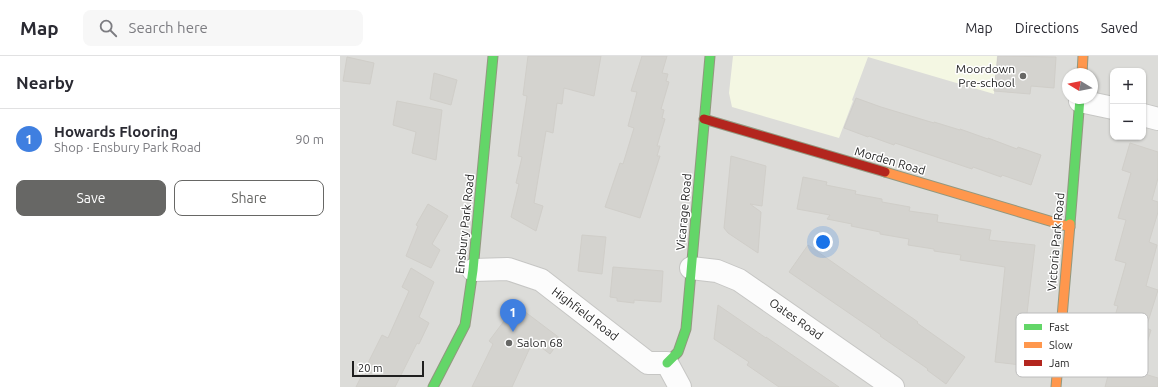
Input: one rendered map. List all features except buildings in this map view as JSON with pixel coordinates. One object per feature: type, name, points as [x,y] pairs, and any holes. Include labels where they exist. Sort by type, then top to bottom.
[{"type":"street","name":"Ensbury Park Road","points":[[433,387],[465,325],[473,270],[493,56]]},
{"type":"street","name":"Vicarage Road","points":[[667,363],[678,352],[686,329],[710,56]]},
{"type":"street","points":[[1082,68],[1083,56]]},
{"type":"street","name":"Victoria Park Road","points":[[1062,313],[1080,104]]},
{"type":"street","points":[[1098,104],[1110,107]]},
{"type":"street","points":[[1146,116],[1158,119]]},
{"type":"street","name":"Morden Road","points":[[704,119],[1070,227]]},
{"type":"street","name":"Oates Road","points":[[692,268],[717,271],[739,280],[893,387]]},
{"type":"street","name":"Highfield Road","points":[[473,270],[508,269],[541,280],[648,363],[667,363]]},
{"type":"street","points":[[667,363],[680,387]]},
{"type":"street","name":"Victoria Park Road","points":[[1056,387],[1057,377]]},
{"type":"shaded area","points":[[340,56],[1158,56],[1158,387],[340,387]]},
{"type":"shaded area","points":[[733,56],[997,56],[994,94],[868,57],[839,138],[732,107],[729,93]]},
{"type":"traffic: fast","points":[[433,387],[465,325],[473,270],[493,56]]},
{"type":"traffic: fast","points":[[667,363],[678,352],[686,329],[710,56]]},
{"type":"traffic: fast","points":[[1070,224],[1080,104]]},
{"type":"traffic: slow","points":[[1082,68],[1083,56]]},
{"type":"traffic: slow","points":[[885,172],[1070,227]]},
{"type":"traffic: slow","points":[[1062,313],[1070,224]]},
{"type":"traffic: slow","points":[[1056,387],[1057,377]]},
{"type":"traffic: jam","points":[[704,119],[885,172]]},
{"type":"place","name":"Moordown Pre-school","points":[[1023,76]]},
{"type":"place","name":"Howards Flooring","points":[[513,332]]},
{"type":"place","name":"Salon 68","points":[[509,343]]}]
